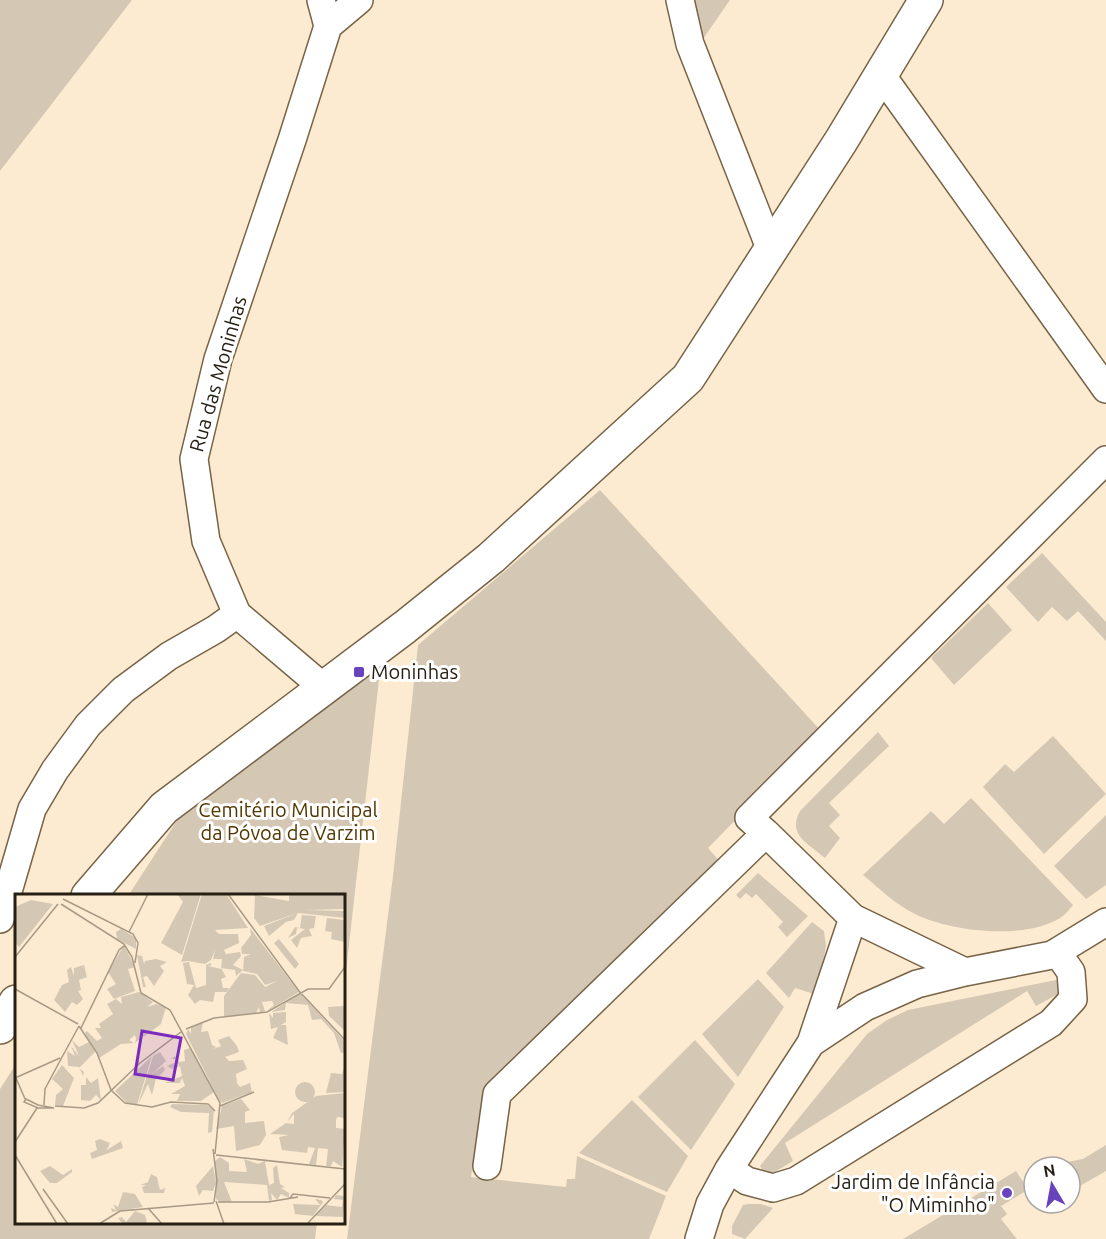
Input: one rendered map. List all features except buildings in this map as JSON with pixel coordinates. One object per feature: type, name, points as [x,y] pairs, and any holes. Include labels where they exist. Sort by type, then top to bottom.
[{"type":"street","name":"Rua das Moninhas","points":[[324,688],[237,614],[206,541],[194,459],[218,359],[292,140],[324,13],[359,0]]},
{"type":"street","points":[[680,0],[690,44],[770,248]]},
{"type":"street","points":[[90,894],[164,808],[405,627],[491,558],[688,378],[841,141],[926,0]]},
{"type":"street","points":[[880,73],[1106,389]]},
{"type":"street","points":[[965,972],[854,918],[749,818],[1106,460]]},
{"type":"street","points":[[0,919],[32,809],[55,770],[88,725],[132,683],[169,656],[237,614]]},
{"type":"street","points":[[487,1166],[497,1094],[766,833]]},
{"type":"street","points":[[699,1239],[710,1204],[729,1169],[811,1043],[854,918]]},
{"type":"street","points":[[811,1043],[865,1007],[917,984],[1052,955],[1106,922]]},
{"type":"street","points":[[729,1169],[747,1181],[773,1188],[796,1181],[1051,1023],[1072,999],[1071,972],[1057,952]]},
{"type":"green space","points":[[0,0],[132,0],[0,171]]},
{"type":"green space","points":[[691,0],[730,0],[703,39],[697,28]]},
{"type":"green space","points":[[600,490],[822,732],[708,848],[723,865],[484,1092],[471,1177],[566,1187],[567,1179],[575,1179],[577,1156],[666,1196],[649,1239],[347,1239],[393,876],[418,645]]},
{"type":"green space","points":[[1042,553],[1106,622],[1106,641],[1078,611],[1067,621],[1052,607],[1038,622],[1006,587]]},
{"type":"green space","points":[[988,603],[1012,630],[954,685],[931,658]]},
{"type":"green space","name":"Cemitério Municipal da Póvoa de Varzim","points":[[381,662],[345,980],[345,894],[129,894],[189,802]]},
{"type":"green space","points":[[878,732],[889,746],[829,803],[840,815],[829,826],[840,838],[825,858],[801,838],[796,826],[800,811]]},
{"type":"green space","points":[[1053,736],[1106,794],[1044,854],[983,787],[1005,764],[1014,772]]},
{"type":"green space","points":[[971,798],[1073,905],[1062,917],[1045,925],[1008,931],[967,929],[948,925],[908,910],[863,875],[931,811],[944,824]]},
{"type":"green space","points":[[1106,815],[1106,885],[1086,899],[1054,866]]},
{"type":"green space","points":[[758,873],[808,916],[787,937],[778,927],[783,922],[756,894],[752,898],[746,893],[740,899],[736,895]]},
{"type":"green space","points":[[812,922],[824,931],[826,946],[817,995],[795,988],[789,998],[766,973]]},
{"type":"green space","points":[[758,979],[784,1007],[738,1077],[702,1034]]},
{"type":"green space","points":[[1056,980],[1059,985],[1058,994],[1036,1006],[1027,991],[785,1143],[793,1161],[768,1176],[764,1173],[760,1166],[867,1034],[887,1020],[908,1010]]},
{"type":"green space","points":[[695,1040],[735,1084],[691,1150],[638,1097]]},
{"type":"green space","points":[[15,1066],[15,1224],[317,1224],[315,1239],[0,1239],[0,1089]]},
{"type":"green space","points":[[632,1100],[688,1156],[667,1192],[579,1153]]},
{"type":"green space","points":[[1106,1145],[1106,1171],[1082,1185],[1083,1159]]},
{"type":"green space","points":[[1016,1171],[1022,1180],[1022,1193],[1001,1206],[1007,1214],[1001,1219],[1017,1239],[903,1239]]},
{"type":"green space","points":[[761,1204],[773,1208],[745,1239],[732,1234],[732,1226],[743,1205]]},
{"type":"place","name":"Moninhas","points":[[359,672]]},
{"type":"place","name":"Jardim de Infância \"O Miminho\"","points":[[1007,1193]]}]
